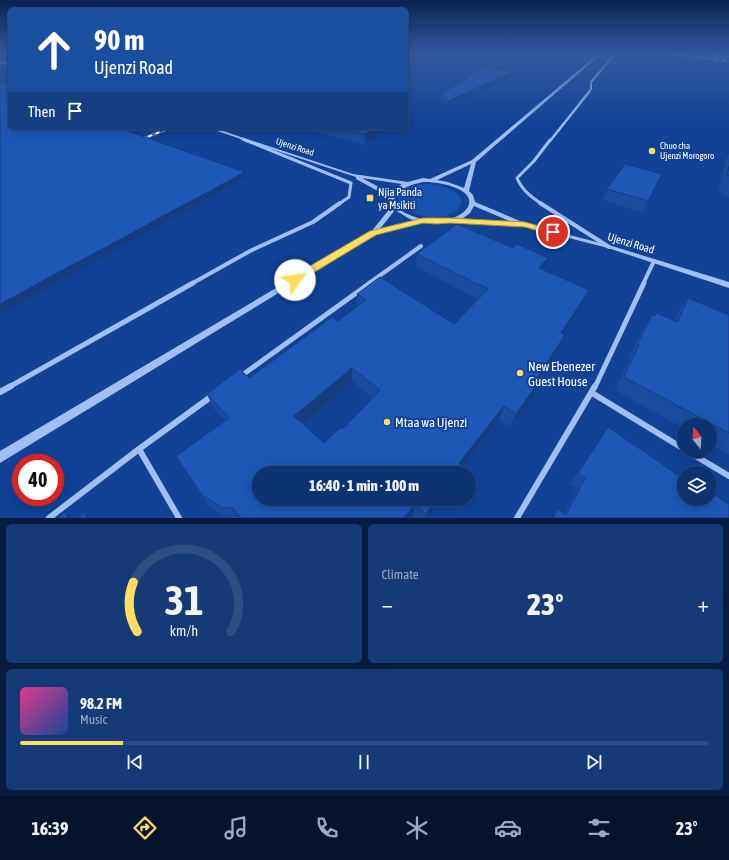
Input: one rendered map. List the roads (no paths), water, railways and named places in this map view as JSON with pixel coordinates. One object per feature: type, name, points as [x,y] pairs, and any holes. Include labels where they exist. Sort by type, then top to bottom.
[{"type":"street","points":[[432,180],[474,161],[572,78]]},
{"type":"street","points":[[594,78],[591,82],[591,89],[534,161],[517,178],[520,185],[530,196],[610,247]]},
{"type":"street","name":"Ujenzi Road","points":[[216,130],[352,175]]},
{"type":"street","points":[[0,392],[250,251],[313,222],[349,197],[351,183],[237,137]]},
{"type":"street","points":[[466,192],[474,161]]},
{"type":"street","points":[[352,175],[406,183]]},
{"type":"street","points":[[352,175],[391,196]]},
{"type":"street","points":[[432,180],[451,184],[466,192],[472,203],[525,225],[450,220],[437,222],[423,221],[411,218],[401,213],[394,207],[391,201],[391,196],[394,191],[406,183],[414,181],[432,180]]},
{"type":"street","points":[[450,220],[467,213],[471,208],[472,203]]},
{"type":"street","points":[[373,233],[394,207]]},
{"type":"street","points":[[0,457],[373,233],[423,221]]},
{"type":"street","name":"Ujenzi Road","points":[[525,225],[610,247],[729,285]]},
{"type":"street","points":[[236,379],[421,246]]},
{"type":"street","points":[[517,518],[592,394],[654,261]]},
{"type":"street","points":[[49,518],[139,449],[217,393]]},
{"type":"street","points":[[592,394],[677,445]]},
{"type":"street","points":[[139,449],[179,518]]},
{"type":"street","points":[[699,458],[729,476]]},
{"type":"railway","points":[[139,140],[137,141],[165,130]]},
{"type":"place","name":"Chuo cha Ujenzi Morogoro","points":[[652,151]]},
{"type":"place","name":"Njia Panda ya Msikiti","points":[[370,198]]},
{"type":"place","name":"New Ebenezer Guest House","points":[[520,373]]},
{"type":"place","name":"Mtaa wa Ujenzi","points":[[387,422]]}]
